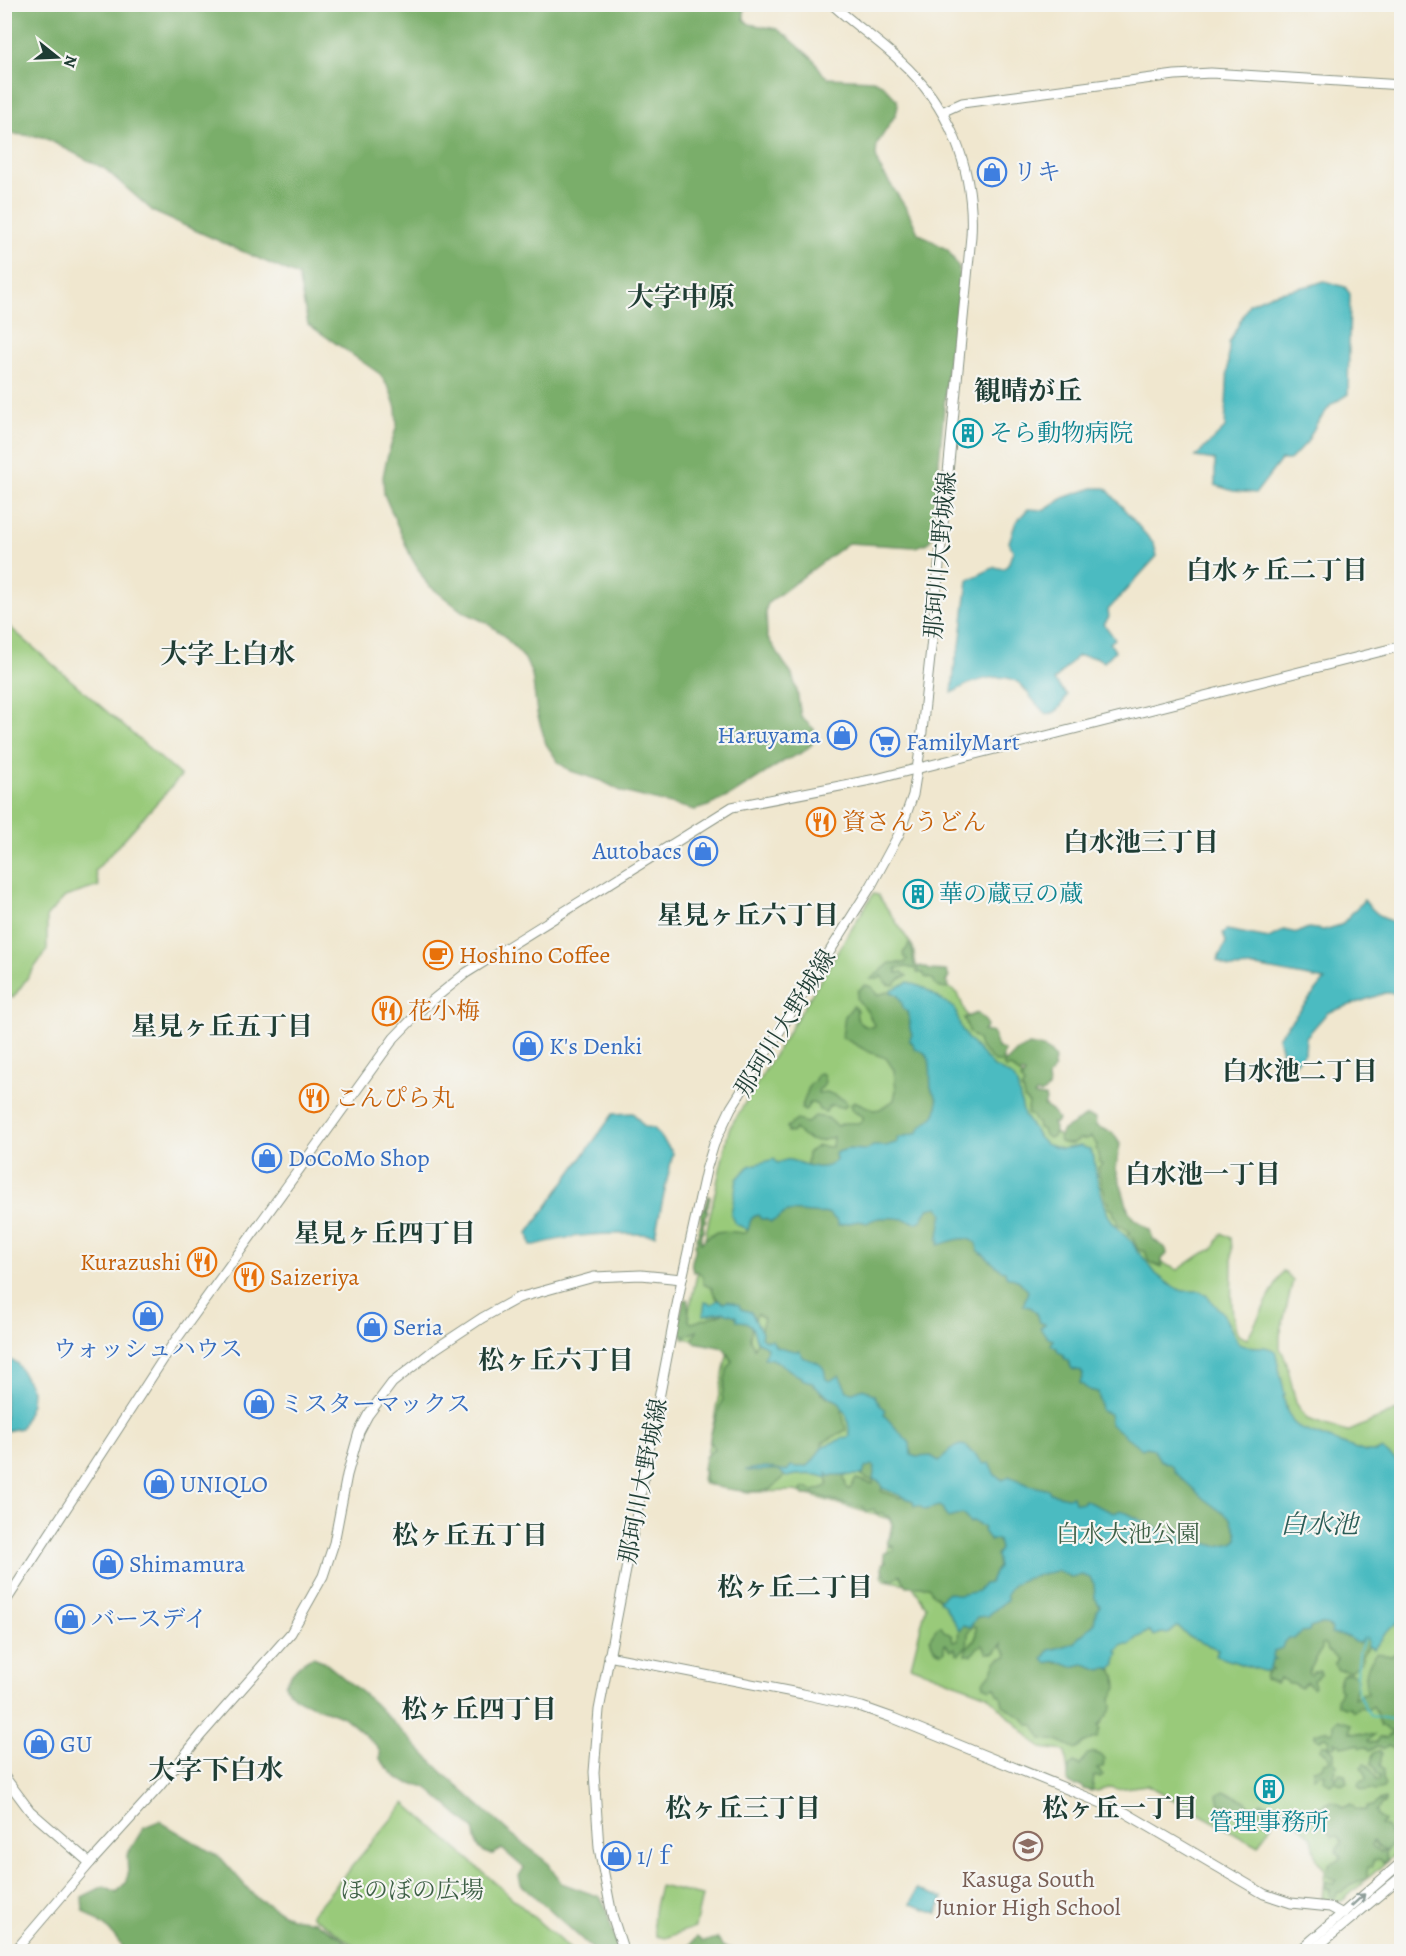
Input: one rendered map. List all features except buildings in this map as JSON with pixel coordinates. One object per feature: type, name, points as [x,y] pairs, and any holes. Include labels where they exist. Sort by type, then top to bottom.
[{"type":"street","name":"那珂川大野城線","points":[[624,1952],[612,1915],[601,1860],[595,1795],[597,1729],[608,1656],[682,1279],[708,1164],[722,1125],[891,852],[913,795],[931,648],[971,223],[964,165],[954,136],[928,91],[909,69],[832,4]]},
{"type":"street","points":[[942,112],[962,103],[1175,75],[1211,73],[1401,85]]},
{"type":"street","points":[[4,1604],[173,1344],[394,1038],[424,1007],[466,973],[732,807],[845,786],[917,769],[1401,646]]},
{"type":"street","points":[[14,1952],[291,1633],[323,1576],[359,1432],[368,1415],[392,1383],[435,1349],[482,1318],[518,1298],[594,1277],[641,1275],[682,1279]]},
{"type":"street","points":[[608,1656],[861,1707],[894,1718],[1126,1814],[1249,1887],[1277,1900],[1330,1907],[1343,1914]]},
{"type":"street","points":[[4,1776],[30,1810],[90,1863]]},
{"type":"street","points":[[1298,1952],[1401,1862]]},
{"type":"street","points":[[1311,1952],[1401,1876]]},
{"type":"green space","points":[[5,4],[744,5],[744,19],[749,24],[777,29],[814,60],[823,74],[829,78],[873,80],[882,84],[897,100],[898,106],[896,114],[877,144],[878,165],[908,211],[918,233],[948,250],[959,268],[959,293],[948,365],[932,537],[928,543],[915,547],[848,543],[768,603],[766,609],[767,637],[792,675],[801,717],[814,729],[815,737],[812,744],[803,752],[784,761],[731,795],[695,810],[623,792],[602,781],[571,771],[559,763],[546,744],[537,713],[532,675],[525,659],[502,634],[487,623],[462,611],[427,584],[411,557],[384,494],[383,477],[397,425],[396,408],[390,390],[380,374],[308,324],[298,276],[154,212],[105,169],[43,137],[5,133]]},
{"type":"green space","points":[[4,622],[181,776],[95,871],[99,886],[65,897],[47,916],[47,950],[13,998],[4,993]]},
{"type":"green space","name":"白水大池公園","points":[[873,894],[878,895],[913,947],[916,965],[958,994],[967,1016],[1007,1065],[1018,1071],[1026,1084],[1039,1124],[1060,1136],[1090,1130],[1106,1139],[1117,1200],[1143,1241],[1164,1264],[1178,1270],[1213,1249],[1222,1233],[1231,1238],[1232,1310],[1238,1335],[1247,1339],[1283,1271],[1293,1280],[1280,1335],[1280,1348],[1286,1360],[1296,1403],[1307,1419],[1347,1432],[1401,1409],[1401,1849],[1342,1901],[1322,1900],[1325,1870],[1317,1860],[1312,1838],[1281,1808],[1258,1846],[1147,1785],[1117,1789],[1111,1787],[1097,1791],[1069,1782],[1065,1751],[1041,1748],[987,1695],[911,1666],[926,1606],[912,1585],[885,1580],[882,1576],[892,1524],[889,1519],[795,1491],[748,1492],[704,1484],[702,1479],[728,1350],[726,1347],[683,1338],[729,1129]]},
{"type":"green space","points":[[908,944],[911,944],[915,969],[896,968],[897,973],[902,972],[907,976],[894,985],[887,984],[881,976],[878,979],[871,979],[890,963],[905,963],[907,959],[903,953]]},
{"type":"green space","points":[[921,966],[930,970],[946,971],[949,977],[946,982],[949,984],[947,988],[939,988],[934,980],[925,977],[923,973],[917,973],[917,968]]},
{"type":"green space","points":[[865,985],[872,987],[877,995],[894,990],[901,994],[929,1057],[939,1093],[939,1108],[934,1120],[912,1137],[862,1157],[816,1170],[807,1166],[808,1152],[818,1146],[832,1147],[833,1137],[817,1141],[804,1137],[795,1129],[792,1133],[788,1132],[787,1127],[797,1120],[807,1123],[815,1116],[828,1118],[837,1126],[844,1123],[860,1123],[863,1117],[853,1111],[851,1105],[854,1101],[874,1110],[894,1100],[896,1090],[894,1070],[886,1058],[869,1052],[842,1037],[845,1016],[853,1006],[857,1010],[857,1017],[861,1024],[868,1027],[874,1025],[867,1011],[857,999],[858,991]]},
{"type":"green space","points":[[977,1013],[986,1022],[987,1027],[983,1031],[993,1033],[998,1048],[1004,1050],[1002,1062],[995,1062],[970,1033],[964,1018]]},
{"type":"green space","points":[[1029,1045],[1048,1050],[1055,1059],[1053,1066],[1055,1068],[1048,1077],[1049,1088],[1034,1096],[1045,1097],[1044,1106],[1058,1119],[1056,1123],[1052,1123],[1055,1131],[1049,1138],[1043,1130],[1038,1128],[1032,1116],[1027,1114],[1029,1104],[1024,1099],[1024,1092],[1021,1089],[1024,1085],[1021,1080],[1025,1074],[1018,1073],[1010,1067],[1006,1069],[1003,1065],[1017,1051]]},
{"type":"green space","points":[[820,1073],[823,1074],[825,1082],[818,1093],[827,1092],[845,1100],[847,1104],[844,1108],[832,1105],[826,1112],[810,1103],[805,1111],[801,1109],[810,1084]]},
{"type":"green space","points":[[1087,1116],[1095,1118],[1096,1126],[1113,1133],[1120,1144],[1116,1169],[1129,1212],[1134,1219],[1150,1230],[1153,1239],[1166,1249],[1167,1254],[1162,1259],[1162,1267],[1149,1262],[1145,1251],[1138,1250],[1132,1237],[1128,1235],[1130,1232],[1117,1224],[1113,1210],[1108,1207],[1109,1202],[1106,1200],[1098,1168],[1102,1164],[1099,1162],[1097,1145],[1091,1137],[1079,1139],[1070,1144],[1060,1142],[1059,1138],[1063,1130]]},
{"type":"green space","points":[[708,1196],[710,1197],[706,1209],[708,1211],[704,1218],[706,1220],[701,1233],[701,1243],[716,1232],[747,1232],[749,1218],[756,1214],[788,1210],[871,1217],[924,1211],[934,1204],[943,1208],[952,1238],[972,1237],[1037,1290],[1155,1445],[1228,1509],[1242,1531],[1237,1547],[1217,1550],[939,1465],[915,1462],[840,1391],[775,1350],[759,1337],[764,1318],[757,1314],[754,1322],[735,1312],[718,1300],[712,1288],[703,1284],[703,1276],[697,1271],[694,1272],[692,1261],[701,1224],[701,1211],[704,1209]]},
{"type":"green space","points":[[686,1299],[688,1300],[689,1321],[692,1323],[721,1314],[724,1310],[752,1322],[750,1339],[754,1348],[758,1340],[768,1347],[771,1357],[819,1385],[821,1394],[832,1399],[837,1398],[844,1406],[842,1412],[846,1430],[822,1443],[823,1449],[816,1463],[791,1471],[774,1487],[762,1491],[725,1488],[704,1481],[705,1457],[714,1449],[710,1438],[723,1399],[727,1370],[732,1361],[724,1348],[694,1342],[697,1331],[685,1336],[681,1334],[678,1323]]},
{"type":"green space","points":[[868,1463],[876,1465],[884,1486],[881,1491],[899,1498],[904,1496],[926,1507],[942,1504],[970,1515],[994,1533],[999,1538],[1003,1553],[1000,1570],[991,1584],[974,1595],[942,1601],[932,1593],[929,1586],[907,1586],[900,1575],[893,1580],[888,1579],[882,1569],[882,1564],[886,1562],[884,1553],[894,1551],[893,1545],[890,1546],[887,1542],[892,1529],[888,1516],[876,1513],[874,1509],[866,1511],[863,1507],[817,1495],[803,1495],[801,1490],[804,1487],[814,1491],[827,1486],[828,1481],[824,1472],[843,1473],[847,1489],[850,1489],[856,1479],[873,1484],[873,1481],[862,1477],[859,1473]]},
{"type":"green space","points":[[1047,1570],[1086,1573],[1095,1579],[1104,1603],[1096,1626],[1074,1646],[1047,1660],[1072,1665],[1085,1661],[1109,1667],[1116,1676],[1117,1688],[1111,1699],[1112,1707],[1099,1726],[1097,1738],[1085,1742],[1076,1749],[1059,1741],[1042,1739],[1034,1725],[1028,1725],[1024,1719],[1003,1705],[1001,1696],[995,1687],[990,1689],[984,1686],[983,1682],[997,1661],[1006,1657],[1007,1654],[1002,1644],[995,1653],[987,1653],[983,1645],[978,1647],[972,1655],[966,1655],[966,1650],[976,1637],[974,1626],[968,1633],[967,1646],[959,1654],[956,1653],[955,1648],[950,1650],[946,1644],[944,1651],[938,1652],[933,1647],[930,1638],[941,1625],[944,1631],[952,1636],[953,1641],[958,1640],[959,1626],[1006,1592],[1017,1580]]},
{"type":"green space","points":[[1318,1622],[1330,1623],[1369,1636],[1372,1642],[1362,1655],[1362,1662],[1351,1671],[1338,1670],[1334,1663],[1337,1659],[1328,1651],[1326,1644],[1322,1644],[1322,1649],[1308,1673],[1311,1675],[1313,1672],[1320,1671],[1321,1675],[1313,1680],[1315,1686],[1313,1688],[1307,1682],[1301,1688],[1280,1678],[1276,1683],[1265,1679],[1266,1674],[1273,1670],[1269,1667],[1274,1648],[1283,1640]]},
{"type":"green space","points":[[1401,1649],[1401,1733],[1388,1731],[1381,1727],[1373,1706],[1369,1709],[1359,1707],[1354,1711],[1338,1704],[1337,1699],[1341,1691],[1340,1681],[1344,1674],[1354,1674],[1358,1679],[1354,1698],[1364,1693],[1368,1694],[1366,1672],[1373,1657],[1377,1653],[1391,1656]]},
{"type":"green space","points":[[313,1657],[323,1661],[373,1702],[444,1774],[549,1864],[561,1883],[600,1897],[605,1905],[618,1951],[595,1951],[521,1884],[519,1876],[524,1868],[502,1849],[493,1854],[483,1852],[478,1846],[474,1829],[427,1788],[407,1783],[396,1776],[380,1759],[377,1746],[352,1723],[336,1714],[303,1702],[289,1692],[285,1685],[293,1672]]},
{"type":"green space","points":[[1338,1720],[1351,1724],[1350,1732],[1374,1735],[1368,1740],[1369,1742],[1376,1743],[1379,1738],[1386,1738],[1392,1733],[1401,1735],[1401,1748],[1388,1745],[1383,1749],[1377,1747],[1370,1750],[1367,1747],[1360,1748],[1358,1745],[1341,1746],[1334,1742],[1336,1746],[1328,1746],[1334,1752],[1334,1762],[1337,1764],[1333,1776],[1336,1779],[1339,1774],[1345,1775],[1347,1782],[1342,1785],[1335,1781],[1330,1784],[1323,1779],[1324,1774],[1320,1773],[1314,1778],[1313,1769],[1321,1768],[1324,1763],[1330,1761],[1328,1755],[1320,1749],[1322,1745],[1329,1745],[1329,1738],[1324,1736],[1321,1740],[1317,1739],[1315,1734],[1327,1730],[1334,1731],[1334,1723]]},
{"type":"green space","points":[[1379,1751],[1382,1753],[1380,1765],[1384,1769],[1385,1786],[1376,1791],[1362,1790],[1358,1786],[1359,1782],[1366,1780],[1365,1772],[1361,1767],[1364,1764],[1372,1771],[1376,1780],[1379,1780],[1380,1775],[1371,1764],[1373,1753]]},
{"type":"green space","points":[[1087,1754],[1102,1755],[1105,1759],[1103,1767],[1097,1769],[1103,1775],[1100,1778],[1094,1777],[1092,1791],[1067,1782],[1069,1767],[1074,1763],[1080,1766]]},
{"type":"green space","points":[[1224,1791],[1246,1801],[1251,1808],[1261,1802],[1274,1806],[1277,1813],[1275,1817],[1268,1818],[1266,1822],[1262,1820],[1261,1815],[1256,1822],[1245,1820],[1235,1815],[1227,1805],[1220,1804],[1218,1795]]},
{"type":"green space","points":[[1385,1799],[1385,1803],[1375,1811],[1376,1816],[1384,1821],[1380,1825],[1389,1831],[1393,1842],[1386,1852],[1377,1847],[1373,1841],[1372,1846],[1384,1852],[1387,1859],[1384,1863],[1379,1859],[1374,1860],[1371,1867],[1367,1868],[1367,1879],[1356,1882],[1332,1898],[1329,1896],[1330,1890],[1325,1888],[1326,1882],[1334,1884],[1337,1880],[1327,1876],[1329,1864],[1339,1860],[1341,1855],[1336,1852],[1342,1842],[1336,1836],[1332,1837],[1314,1813],[1317,1806],[1322,1808],[1322,1805],[1332,1801],[1340,1804],[1342,1808],[1351,1804],[1355,1809],[1366,1810],[1367,1806],[1372,1806]]},
{"type":"green space","name":"ほのぼの広場","points":[[405,1803],[572,1951],[362,1951],[311,1915]]},
{"type":"green space","points":[[1300,1806],[1314,1813],[1310,1821],[1300,1824],[1292,1820],[1292,1811]]},
{"type":"green space","points":[[159,1821],[221,1858],[255,1897],[291,1918],[314,1921],[357,1951],[126,1951],[110,1931],[83,1910],[82,1897],[104,1886],[117,1892],[125,1883],[128,1875],[127,1855],[144,1827]]},
{"type":"green space","points":[[660,1886],[702,1896],[695,1927],[665,1938],[656,1936],[654,1917]]},
{"type":"green space","points":[[697,1937],[703,1942],[717,1938],[723,1947],[746,1951],[684,1951]]},
{"type":"water","points":[[1324,281],[1345,287],[1350,294],[1348,394],[1331,405],[1317,423],[1307,442],[1290,460],[1281,460],[1256,493],[1233,491],[1215,485],[1215,460],[1195,457],[1225,428],[1229,343],[1249,304],[1272,294]]},
{"type":"water","points":[[1093,488],[1106,488],[1154,544],[1157,556],[1108,610],[1109,617],[1104,624],[1115,639],[1110,643],[1115,651],[1104,662],[1096,657],[1077,656],[1054,681],[1067,695],[1060,708],[1051,713],[1047,714],[1022,686],[1006,678],[997,677],[977,681],[952,693],[968,580],[995,567],[1003,569],[1008,565],[1013,551],[1009,542],[1016,522],[1028,509],[1045,510],[1065,497]]},
{"type":"water","points":[[1364,900],[1380,916],[1389,921],[1401,923],[1401,993],[1385,993],[1327,1013],[1306,1037],[1305,1053],[1295,1063],[1285,1065],[1278,1037],[1325,980],[1256,967],[1230,968],[1217,961],[1226,942],[1223,933],[1227,930],[1269,938],[1284,930],[1297,933],[1308,928],[1324,930],[1341,925]]},
{"type":"water","name":"白水池","points":[[908,982],[924,988],[955,1009],[967,1038],[994,1067],[1013,1077],[1017,1084],[1024,1116],[1045,1144],[1061,1149],[1081,1146],[1090,1150],[1108,1215],[1156,1274],[1173,1287],[1183,1291],[1200,1291],[1205,1294],[1222,1312],[1239,1344],[1266,1347],[1275,1351],[1285,1395],[1283,1396],[1293,1422],[1301,1429],[1365,1452],[1377,1452],[1382,1449],[1401,1465],[1401,1620],[1385,1634],[1374,1649],[1367,1646],[1366,1638],[1363,1638],[1360,1643],[1354,1642],[1349,1637],[1331,1634],[1332,1629],[1327,1625],[1319,1625],[1284,1642],[1282,1648],[1274,1651],[1273,1657],[1276,1659],[1272,1659],[1270,1669],[1266,1672],[1216,1656],[1218,1649],[1190,1638],[1178,1626],[1168,1634],[1162,1633],[1154,1636],[1149,1631],[1130,1645],[1123,1645],[1117,1651],[1119,1654],[1116,1658],[1116,1665],[1110,1670],[1107,1668],[1101,1670],[1084,1664],[1072,1667],[1057,1661],[1046,1663],[1043,1659],[1049,1650],[1075,1643],[1094,1624],[1096,1611],[1100,1606],[1095,1598],[1094,1584],[1090,1578],[1082,1575],[1071,1577],[1057,1571],[1017,1582],[1007,1593],[1007,1600],[988,1616],[977,1617],[970,1627],[963,1625],[959,1630],[939,1600],[948,1592],[959,1595],[974,1592],[989,1583],[998,1567],[996,1555],[1000,1549],[998,1541],[996,1539],[990,1541],[983,1531],[984,1528],[973,1521],[970,1523],[963,1514],[948,1518],[939,1506],[925,1510],[914,1506],[913,1501],[882,1488],[880,1482],[873,1479],[875,1467],[872,1465],[865,1468],[863,1475],[832,1475],[831,1477],[827,1473],[828,1478],[818,1475],[786,1477],[776,1470],[745,1470],[766,1467],[787,1471],[791,1466],[808,1466],[823,1446],[850,1436],[847,1417],[839,1402],[820,1391],[811,1382],[801,1379],[774,1360],[764,1358],[767,1348],[757,1342],[747,1322],[737,1321],[736,1316],[724,1312],[703,1315],[705,1302],[712,1304],[718,1300],[739,1305],[741,1309],[751,1312],[762,1333],[761,1337],[765,1340],[772,1340],[776,1347],[800,1351],[802,1357],[822,1366],[826,1379],[830,1381],[839,1375],[847,1391],[853,1392],[863,1388],[874,1395],[886,1410],[884,1415],[910,1443],[911,1454],[916,1457],[931,1456],[939,1461],[950,1449],[960,1445],[967,1446],[984,1464],[989,1463],[995,1475],[1003,1480],[1009,1476],[1029,1485],[1049,1490],[1050,1493],[1073,1496],[1075,1502],[1082,1503],[1084,1500],[1114,1513],[1121,1510],[1164,1532],[1193,1540],[1217,1546],[1237,1540],[1237,1533],[1231,1519],[1204,1499],[1175,1472],[1171,1465],[1160,1460],[1153,1449],[1147,1447],[1142,1449],[1110,1424],[1110,1414],[1101,1411],[1098,1392],[1089,1390],[1080,1383],[1083,1374],[1081,1371],[1072,1369],[1063,1354],[1051,1345],[1053,1340],[1048,1338],[1040,1328],[1045,1324],[1039,1322],[1036,1313],[1030,1307],[1023,1306],[1028,1291],[1019,1281],[1006,1276],[1005,1271],[978,1250],[976,1243],[971,1240],[957,1240],[938,1245],[940,1240],[937,1239],[943,1213],[938,1207],[928,1209],[922,1220],[916,1223],[898,1218],[877,1218],[867,1223],[859,1221],[838,1225],[838,1222],[828,1213],[791,1212],[771,1222],[761,1219],[758,1215],[755,1216],[750,1221],[748,1230],[736,1224],[731,1214],[737,1179],[749,1166],[774,1159],[777,1163],[788,1160],[814,1167],[826,1166],[836,1160],[835,1153],[847,1149],[867,1150],[873,1146],[886,1146],[898,1142],[897,1138],[917,1133],[935,1114],[937,1100],[931,1087],[930,1064],[926,1054],[915,1049],[909,1041],[912,1034],[908,1014],[903,1009],[900,998],[891,992]]},
{"type":"water","points":[[633,1113],[645,1127],[654,1128],[673,1153],[655,1235],[593,1235],[531,1246],[528,1233],[613,1114]]},
{"type":"water","points":[[5,1360],[17,1363],[32,1390],[31,1404],[21,1428],[5,1431]]},
{"type":"water","points":[[917,1889],[943,1898],[937,1913],[911,1904]]},
{"type":"waterway","points":[[1365,1636],[1359,1652],[1357,1672],[1357,1687],[1361,1701],[1371,1716],[1396,1720],[1402,1725]]},
{"type":"place","name":"リキ","points":[[992,172]]},
{"type":"place","name":"そら動物病院","points":[[968,433]]},
{"type":"place","name":"Haruyama","points":[[842,735]]},
{"type":"place","name":"FamilyMart","points":[[885,742]]},
{"type":"place","name":"資さんうどん","points":[[821,822]]},
{"type":"place","name":"Autobacs","points":[[703,851]]},
{"type":"place","name":"華の蔵豆の蔵","points":[[918,894]]},
{"type":"place","name":"Hoshino Coffee","points":[[438,955]]},
{"type":"place","name":"花小梅","points":[[387,1011]]},
{"type":"place","name":"K's Denki","points":[[528,1046]]},
{"type":"place","name":"こんぴら丸","points":[[314,1098]]},
{"type":"place","name":"DoCoMo Shop","points":[[267,1158]]},
{"type":"place","name":"Kurazushi","points":[[202,1262]]},
{"type":"place","name":"Saizeriya","points":[[249,1277]]},
{"type":"place","name":"ウォッシュハウス","points":[[148,1316]]},
{"type":"place","name":"Seria","points":[[372,1327]]},
{"type":"place","name":"ミスターマックス","points":[[259,1404]]},
{"type":"place","name":"UNIQLO","points":[[159,1484]]},
{"type":"place","name":"Shimamura","points":[[108,1564]]},
{"type":"place","name":"バースデイ","points":[[70,1619]]},
{"type":"place","name":"GU","points":[[39,1744]]},
{"type":"place","name":"管理事務所","points":[[1269,1789]]},
{"type":"place","name":"Kasuga South Junior High School","points":[[1028,1846]]},
{"type":"place","name":"1/ｆ","points":[[616,1856]]},
{"type":"district","name":"大字中原","points":[[681,297]]},
{"type":"district","name":"観晴が丘","points":[[1028,391]]},
{"type":"district","name":"白水ヶ丘二丁目","points":[[1277,570]]},
{"type":"district","name":"大字上白水","points":[[228,654]]},
{"type":"district","name":"白水池三丁目","points":[[1141,842]]},
{"type":"district","name":"星見ヶ丘六丁目","points":[[748,915]]},
{"type":"district","name":"星見ヶ丘五丁目","points":[[222,1026]]},
{"type":"district","name":"白水池二丁目","points":[[1300,1071]]},
{"type":"district","name":"白水池一丁目","points":[[1203,1174]]},
{"type":"district","name":"星見ヶ丘四丁目","points":[[385,1233]]},
{"type":"district","name":"松ヶ丘六丁目","points":[[556,1360]]},
{"type":"district","name":"松ヶ丘五丁目","points":[[470,1535]]},
{"type":"district","name":"松ヶ丘二丁目","points":[[795,1587]]},
{"type":"district","name":"松ヶ丘四丁目","points":[[479,1709]]},
{"type":"district","name":"大字下白水","points":[[216,1770]]},
{"type":"district","name":"松ヶ丘三丁目","points":[[743,1808]]},
{"type":"district","name":"松ヶ丘一丁目","points":[[1120,1808]]}]
